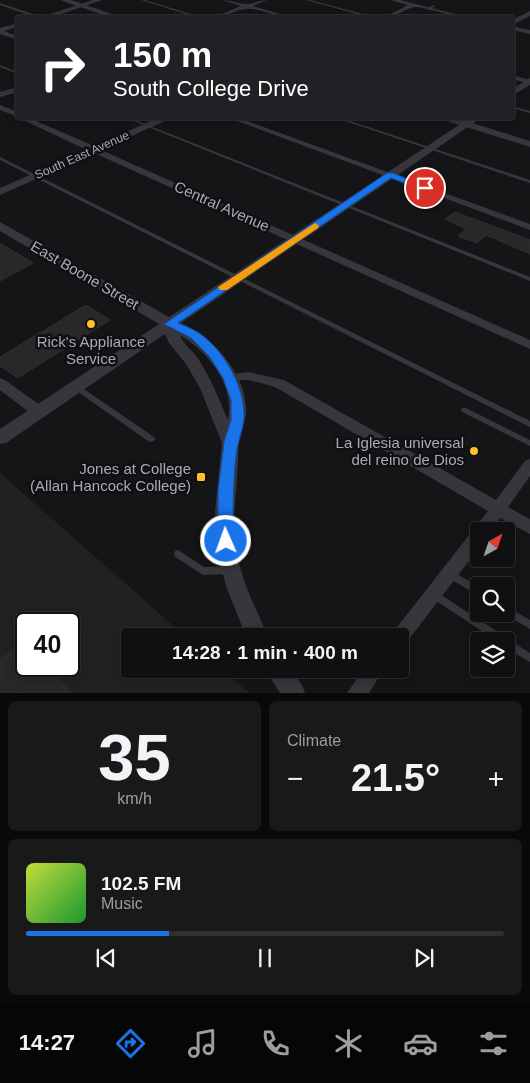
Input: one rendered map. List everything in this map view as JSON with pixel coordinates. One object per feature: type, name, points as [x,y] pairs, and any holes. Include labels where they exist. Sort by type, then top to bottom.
[{"type":"street","points":[[64,0],[112,15]]},
{"type":"street","points":[[50,15],[99,0]]},
{"type":"street","points":[[225,0],[279,15]]},
{"type":"street","points":[[223,15],[264,0]]},
{"type":"street","points":[[393,0],[432,7],[458,15]]},
{"type":"street","points":[[392,15],[414,5]]},
{"type":"street","points":[[515,21],[530,13]]},
{"type":"street","points":[[0,31],[15,26]]},
{"type":"street","points":[[515,29],[530,32]]},
{"type":"street","points":[[0,31],[15,37]]},
{"type":"street","points":[[515,78],[530,81]]},
{"type":"street","points":[[515,91],[530,81]]},
{"type":"street","points":[[0,95],[15,90]]},
{"type":"street","points":[[0,107],[15,114]]},
{"type":"street","name":"Central Avenue","points":[[29,120],[530,345]]},
{"type":"street","name":"South East Avenue","points":[[0,192],[159,120]]},
{"type":"street","points":[[239,120],[530,226]]},
{"type":"street","points":[[0,438],[471,121],[530,144]]},
{"type":"street","name":"East Boone Street","points":[[0,226],[170,324],[185,329],[213,353],[229,378],[237,400],[238,420],[230,442],[225,516],[226,541],[232,570],[254,628]]},
{"type":"street","points":[[170,324],[174,340],[192,361],[208,388],[218,418],[230,442]]},
{"type":"street","points":[[229,378],[248,376],[279,384],[530,527]]},
{"type":"street","points":[[0,383],[39,412]]},
{"type":"street","points":[[489,522],[530,465]]},
{"type":"street","points":[[407,628],[470,546]]},
{"type":"street","points":[[283,678],[294,693]]},
{"type":"street","points":[[357,693],[369,678]]},
{"type":"lane","points":[[142,0],[193,15]]},
{"type":"lane","points":[[307,0],[365,15]]},
{"type":"lane","points":[[0,4],[32,15]]},
{"type":"lane","points":[[0,66],[15,72]]},
{"type":"lane","points":[[515,108],[530,112]]},
{"type":"lane","points":[[133,120],[530,279]]},
{"type":"lane","points":[[344,120],[530,182]]},
{"type":"lane","points":[[0,158],[530,424]]},
{"type":"lane","points":[[76,387],[151,440]]},
{"type":"lane","points":[[464,410],[530,443]]},
{"type":"lane","points":[[178,554],[203,572],[232,570]]},
{"type":"lane","points":[[449,573],[470,586]]},
{"type":"lane","points":[[433,594],[490,632]]},
{"type":"lane","points":[[515,616],[530,625]]},
{"type":"lane","points":[[515,648],[530,658]]},
{"type":"shaded area","points":[[0,473],[176,628],[121,628],[121,678],[232,678],[250,693],[0,693]]},
{"type":"building","points":[[455,212],[530,240],[530,254],[486,235],[477,243],[458,236],[466,229],[445,219]]},
{"type":"building","points":[[0,243],[33,263],[0,281]]},
{"type":"building","points":[[86,305],[110,320],[18,378],[0,366],[0,357]]},
{"type":"building","points":[[12,649],[15,652],[15,677],[58,677],[72,693],[0,693],[0,660]]},
{"type":"slow traffic","points":[[223,287],[315,226]]},
{"type":"place","name":"Rick's Appliance Service","points":[[91,324]]},
{"type":"place","name":"La Iglesia universal del reino de Dios","points":[[474,451]]},
{"type":"place","name":"Jones at College (Allan Hancock College)","points":[[201,477]]},
{"type":"route","points":[[226,541],[225,491],[230,442],[238,420],[237,400],[229,378],[213,353],[185,329],[170,324],[390,175],[425,188]]}]
